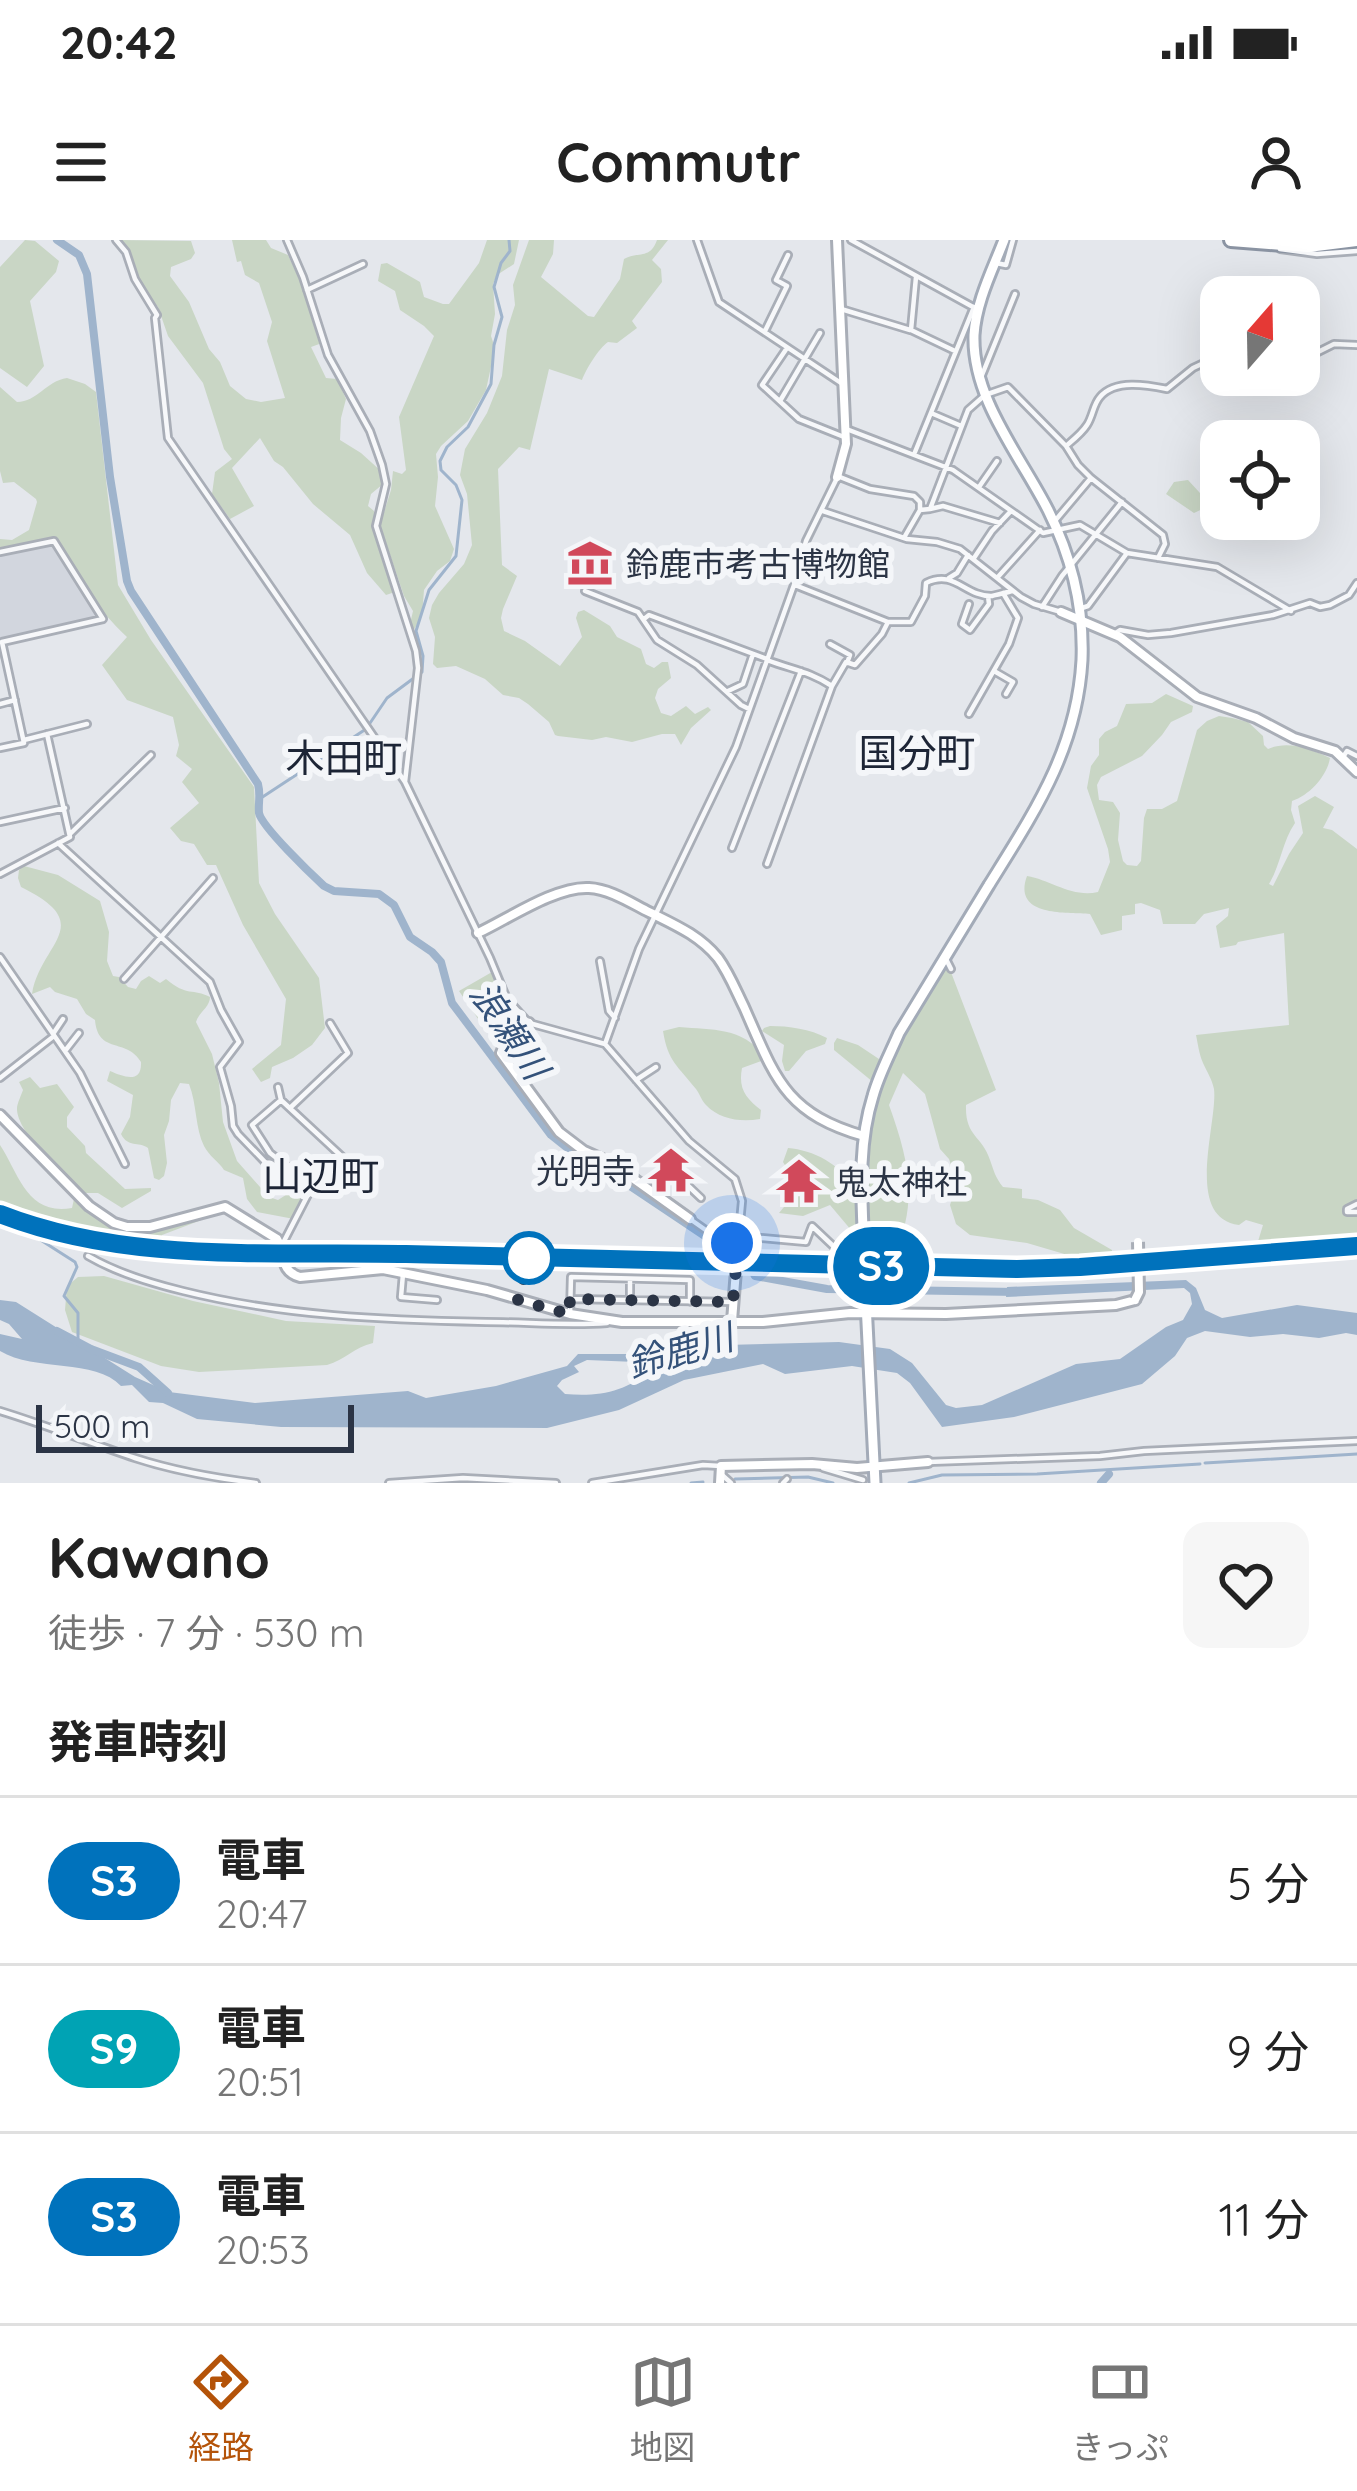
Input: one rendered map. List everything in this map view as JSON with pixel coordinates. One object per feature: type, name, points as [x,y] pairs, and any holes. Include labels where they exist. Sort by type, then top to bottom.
[{"type":"highway","points":[[1231,240],[1308,246],[1357,240]]},
{"type":"main road","points":[[873,1473],[861,1186],[872,1097],[899,1033],[1038,805],[1062,757],[1079,688],[1080,614],[1070,566],[1055,526],[986,395],[975,362],[976,308],[1008,240]]},
{"type":"street","points":[[116,240],[157,315],[168,437],[405,782],[507,999],[529,1023],[605,1044],[686,1138],[737,1182],[742,1201],[732,1321]]},
{"type":"street","points":[[287,240],[328,355],[370,431],[382,465],[386,484],[377,530],[416,651],[405,782]]},
{"type":"street","points":[[697,240],[719,302],[844,385]]},
{"type":"street","points":[[605,1044],[638,949],[736,748],[806,541],[846,450],[837,240]]},
{"type":"street","points":[[850,240],[976,308],[914,454]]},
{"type":"street","points":[[1280,243],[1283,251],[1357,250]]},
{"type":"street","points":[[764,333],[787,286],[776,280],[788,255]]},
{"type":"street","points":[[307,290],[362,264]]},
{"type":"street","points":[[911,330],[916,275]]},
{"type":"street","points":[[980,380],[1015,294]]},
{"type":"street","points":[[841,309],[911,330],[955,351]]},
{"type":"street","points":[[780,401],[820,333]]},
{"type":"street","points":[[1320,351],[1334,344],[1357,345]]},
{"type":"street","points":[[787,348],[762,386],[800,419],[946,466],[1047,533],[1091,478]]},
{"type":"street","points":[[1066,446],[1087,425],[1104,393],[1125,385],[1167,389],[1200,365]]},
{"type":"street","points":[[930,508],[968,410],[986,395],[1008,387],[1091,478],[1163,535],[1166,544],[1158,558]]},
{"type":"street","points":[[931,413],[961,426]]},
{"type":"street","points":[[979,488],[997,461]]},
{"type":"street","points":[[838,476],[870,489],[914,496],[920,510],[904,538]]},
{"type":"street","points":[[1042,607],[1122,502]]},
{"type":"street","points":[[920,510],[943,506],[1000,523]]},
{"type":"street","points":[[821,510],[904,538],[960,549],[1012,591],[1042,607],[1080,614],[1134,646],[1197,697],[1343,757],[1357,772]]},
{"type":"street","points":[[794,585],[888,622],[911,622],[925,596],[926,583],[957,573],[1011,511]]},
{"type":"street","points":[[990,521],[992,531]]},
{"type":"street","points":[[1055,526],[1078,524],[1127,553],[1217,567],[1291,611]]},
{"type":"street","points":[[997,578],[1040,530]]},
{"type":"street","points":[[0,552],[54,541],[103,619],[2,642],[24,740]]},
{"type":"street","points":[[1080,614],[1127,553]]},
{"type":"street","points":[[948,578],[988,596],[1012,591]]},
{"type":"street","points":[[1114,634],[1171,633],[1291,611],[1310,603],[1323,607],[1349,595],[1357,584]]},
{"type":"street","points":[[585,591],[629,607],[644,619],[657,640],[697,665],[749,709]]},
{"type":"street","points":[[969,714],[1009,644],[1018,618],[1003,593]]},
{"type":"street","points":[[969,604],[962,624],[970,630],[988,604],[988,596]]},
{"type":"street","points":[[644,619],[649,615],[808,671],[832,686]]},
{"type":"street","points":[[836,657],[855,665],[888,622]]},
{"type":"street","points":[[767,864],[832,686],[850,655],[830,644]]},
{"type":"street","points":[[727,693],[742,684],[753,654]]},
{"type":"street","points":[[994,670],[1013,682],[1006,694]]},
{"type":"street","points":[[732,848],[801,671]]},
{"type":"street","points":[[0,704],[15,700]]},
{"type":"street","points":[[0,748],[87,724]]},
{"type":"street","points":[[47,734],[70,834]]},
{"type":"street","points":[[1343,757],[1347,751],[1357,756]]},
{"type":"street","points":[[0,874],[70,837],[151,755]]},
{"type":"street","points":[[0,822],[64,808]]},
{"type":"street","points":[[58,843],[210,982],[239,1042],[220,1067],[234,1129],[266,1163],[314,1183]]},
{"type":"street","points":[[124,979],[213,878]]},
{"type":"street","points":[[478,934],[560,893],[585,888],[605,891],[694,935],[729,976],[776,1080],[789,1097],[816,1117],[864,1136]]},
{"type":"street","points":[[0,957],[80,1073],[125,1163]]},
{"type":"street","points":[[945,957],[951,969]]},
{"type":"street","points":[[600,961],[609,1011],[615,1018]]},
{"type":"street","points":[[0,1078],[53,1036],[63,1019]]},
{"type":"street","points":[[291,1107],[348,1053],[330,1023]]},
{"type":"street","points":[[529,1023],[503,1048],[501,1056],[551,1123],[584,1151],[613,1164],[717,1238],[806,1242],[812,1226],[849,1261]]},
{"type":"street","points":[[65,1051],[79,1033]]},
{"type":"street","points":[[636,1080],[656,1067]]},
{"type":"street","points":[[278,1087],[280,1100],[351,1166]]},
{"type":"street","points":[[280,1100],[252,1125],[270,1153],[298,1175]]},
{"type":"street","points":[[0,1115],[89,1206],[127,1227],[150,1227],[223,1207],[267,1232],[281,1246],[285,1268],[300,1277],[369,1269],[487,1290],[569,1314],[622,1322]]},
{"type":"street","points":[[281,1246],[314,1183],[341,1156]]},
{"type":"street","points":[[681,1179],[701,1198]]},
{"type":"street","points":[[88,1256],[165,1286],[285,1312],[598,1324],[1116,1305],[1135,1300],[1139,1292],[1138,1242]]},
{"type":"street","points":[[403,1274],[401,1297],[437,1300]]},
{"type":"street","points":[[569,1314],[571,1277],[690,1280],[690,1302]]},
{"type":"street","points":[[630,1300],[631,1279]]},
{"type":"street","points":[[570,1299],[733,1302]]},
{"type":"street","points":[[0,1412],[140,1460],[205,1477],[256,1483]]},
{"type":"street","points":[[720,1474],[812,1464],[873,1473],[928,1462],[1357,1441]]},
{"type":"street","points":[[812,1464],[873,1473]]},
{"type":"street","points":[[592,1483],[704,1466],[731,1483]]},
{"type":"street","points":[[389,1483],[463,1478],[556,1483]]},
{"type":"shaded area","points":[[51,543],[96,618],[1,640],[0,659],[0,555]]},
{"type":"green space","points":[[25,240],[35,241],[59,261],[56,272],[30,301],[44,366],[27,387],[0,368],[0,267]]},
{"type":"green space","points":[[119,240],[191,241],[195,253],[171,267],[170,276],[189,302],[230,386],[246,399],[261,402],[285,398],[267,341],[272,322],[259,283],[245,275],[232,240],[266,240],[271,248],[288,255],[322,343],[311,347],[326,378],[337,379],[346,399],[340,440],[382,472],[383,484],[371,494],[368,506],[374,511],[395,592],[386,595],[367,573],[350,535],[313,504],[260,438],[232,468],[254,506],[230,519],[212,494],[215,472],[232,459],[224,449],[203,383],[168,336],[158,307],[138,282]]},
{"type":"green space","points":[[487,240],[519,240],[514,264],[497,275],[493,284],[491,336],[495,348],[486,390],[468,421],[436,454],[435,506],[454,549],[450,561],[424,590],[422,616],[412,633],[413,611],[380,525],[393,471],[402,474],[406,470],[399,417],[434,336],[400,310],[395,291],[378,281],[381,264],[420,282],[424,297],[449,304],[479,263]]},
{"type":"green space","points":[[529,240],[554,240],[553,254],[541,277],[594,317],[620,279],[624,259],[647,253],[657,240],[668,240],[652,260],[661,269],[662,282],[632,321],[637,328],[617,343],[604,345],[582,380],[549,369],[530,450],[519,447],[498,469],[502,565],[517,576],[503,609],[504,631],[560,666],[582,637],[576,618],[584,610],[610,626],[617,637],[641,649],[646,664],[654,668],[668,662],[671,678],[655,698],[661,713],[671,716],[686,706],[695,714],[708,707],[711,710],[681,745],[675,734],[632,742],[558,736],[549,722],[519,698],[503,695],[485,679],[456,666],[437,668],[433,664],[432,605],[464,564],[472,545],[467,494],[460,475],[465,449],[502,376],[515,305],[513,285]]},
{"type":"green space","points":[[67,378],[96,392],[118,585],[254,787],[259,883],[319,978],[325,1028],[312,1045],[272,1067],[270,1078],[261,1082],[252,1069],[281,1045],[286,999],[243,925],[216,865],[207,865],[194,844],[181,841],[170,828],[199,803],[182,782],[192,769],[176,756],[179,745],[173,717],[127,700],[102,665],[127,637],[88,591],[58,539],[0,549],[0,539],[12,540],[29,530],[37,502],[14,482],[3,483],[0,387],[17,402]]},
{"type":"green space","points":[[1188,480],[1200,493],[1200,510],[1194,513],[1166,494],[1174,482]]},
{"type":"green space","points":[[1166,694],[1193,706],[1192,712],[1171,722],[1142,756],[1101,777],[1097,785],[1099,800],[1113,802],[1120,813],[1118,840],[1127,865],[1137,866],[1141,861],[1147,809],[1162,809],[1177,801],[1197,730],[1207,721],[1219,716],[1248,722],[1263,736],[1268,749],[1292,746],[1330,758],[1317,784],[1292,801],[1295,823],[1269,884],[1273,886],[1303,833],[1298,806],[1315,796],[1334,807],[1323,828],[1357,849],[1357,1239],[1256,1248],[1263,1225],[1222,1219],[1212,1206],[1207,1167],[1214,1089],[1196,1035],[1289,1025],[1284,933],[1220,948],[1216,926],[1228,916],[1229,908],[1204,914],[1195,924],[1163,924],[1160,910],[1141,903],[1135,904],[1135,914],[1122,916],[1122,930],[1101,935],[1090,914],[1044,910],[1027,899],[1027,876],[1070,891],[1098,892],[1110,862],[1087,788],[1091,766],[1099,755],[1099,739],[1117,726],[1126,704],[1152,703]]},
{"type":"green space","points":[[24,866],[58,875],[100,901],[109,932],[107,961],[113,976],[128,987],[136,989],[149,976],[210,997],[196,1022],[212,1054],[223,1122],[237,1161],[269,1197],[278,1200],[300,1186],[307,1190],[294,1219],[257,1212],[247,1199],[243,1178],[224,1170],[209,1153],[201,1139],[189,1084],[180,1083],[171,1100],[164,1135],[167,1163],[164,1176],[154,1178],[148,1148],[121,1134],[130,1117],[133,1095],[107,1081],[110,1071],[126,1077],[139,1074],[141,1062],[135,1054],[101,1038],[95,1020],[77,999],[50,987],[32,994],[61,924],[44,900],[21,887],[19,870]]},
{"type":"green space","points":[[946,967],[996,1090],[966,1105],[968,1124],[998,1180],[1003,1187],[1022,1189],[1022,1198],[1060,1210],[1074,1228],[1112,1253],[1078,1258],[1027,1243],[970,1235],[956,1224],[950,1205],[957,1183],[949,1159],[940,1149],[925,1094],[903,1073],[889,1105],[906,1163],[906,1218],[893,1258],[874,1258],[869,1244],[872,1124],[886,1076]]},
{"type":"green space","points":[[492,972],[513,1010],[487,1032],[459,991]]},
{"type":"green space","points":[[770,1026],[827,1038],[785,1071],[784,1045],[762,1031]]},
{"type":"green space","points":[[679,1027],[737,1035],[765,1057],[742,1068],[741,1075],[744,1092],[761,1110],[760,1119],[724,1117],[704,1103],[668,1050],[663,1031]]},
{"type":"green space","points":[[837,1038],[882,1061],[873,1082],[834,1050]]},
{"type":"green space","points":[[30,1077],[40,1088],[57,1084],[74,1107],[67,1127],[86,1153],[125,1189],[151,1191],[122,1208],[98,1193],[83,1193],[24,1129],[17,1106],[23,1090],[19,1082]]},
{"type":"green space","points":[[0,1145],[26,1190],[44,1206],[72,1208],[74,1199],[48,1170],[82,1206],[113,1226],[143,1229],[202,1215],[204,1219],[162,1235],[160,1246],[100,1242],[0,1210]]},
{"type":"green space","points":[[788,1148],[825,1160],[848,1179],[857,1199],[857,1237],[830,1205],[803,1216],[779,1213],[793,1196],[783,1162]]},
{"type":"green space","points":[[104,1276],[286,1321],[375,1326],[373,1343],[327,1365],[199,1372],[161,1366],[72,1332],[65,1310],[67,1286],[78,1277]]},
{"type":"water","points":[[1186,1280],[1196,1288],[1205,1310],[1222,1318],[1297,1305],[1357,1313],[1357,1335],[1250,1337],[1205,1331],[1187,1338],[1175,1356],[1142,1384],[1014,1417],[942,1427],[897,1373],[852,1366],[785,1374],[763,1364],[684,1380],[619,1410],[547,1428],[281,1427],[197,1419],[163,1403],[149,1402],[132,1385],[121,1386],[96,1372],[0,1351],[0,1334],[22,1339],[0,1320],[0,1300],[16,1302],[135,1377],[169,1392],[255,1403],[408,1391],[426,1398],[496,1386],[567,1366],[578,1354],[628,1354],[662,1367],[687,1346],[839,1342],[890,1349],[912,1363],[946,1405],[956,1408],[982,1405],[1076,1364],[1120,1359],[1183,1320],[1192,1304],[1184,1288],[1006,1297],[1007,1287]],"holes":[[[587,1360],[636,1362],[652,1369],[612,1391],[565,1394],[557,1386],[579,1372],[574,1366]]]},
{"type":"waterway","name":"浪瀬川","points":[[57,240],[79,255],[87,274],[127,581],[258,784],[259,813],[277,839],[324,886],[379,894],[394,905],[410,937],[441,962],[452,1003],[551,1135],[730,1253],[745,1258],[755,1276],[827,1289],[1017,1292]]},
{"type":"waterway","points":[[261,798],[366,729],[387,698],[422,672],[416,631],[429,590],[456,556],[462,500],[440,461],[468,427],[491,384],[502,317],[494,287],[510,251],[509,240]]},
{"type":"waterway","points":[[0,1224],[39,1239],[75,1262],[64,1296],[78,1313],[78,1340]]},
{"type":"waterway","name":"鈴鹿川","points":[[57,1331],[139,1367],[168,1393]]},
{"type":"waterway","points":[[1205,1463],[1357,1454]]},
{"type":"waterway","points":[[909,1483],[942,1475],[1200,1464]]},
{"type":"waterway","points":[[1101,1483],[1109,1474]]},
{"type":"waterway","points":[[735,1479],[808,1477],[833,1483]]},
{"type":"waterway","points":[[691,1483],[703,1482]]},
{"type":"railway","points":[[0,1214],[98,1241],[200,1252],[1017,1269],[1357,1246]]},
{"type":"train","name":"S3","points":[[0,1214],[74,1238],[124,1247],[282,1253],[1017,1269],[1357,1246]]},
{"type":"place","name":"鈴鹿市考古博物館","points":[[590,563]]},
{"type":"place","name":"光明寺","points":[[671,1170]]},
{"type":"place","name":"鬼太神社","points":[[799,1181]]},
{"type":"district","name":"国分町","points":[[917,752]]},
{"type":"district","name":"木田町","points":[[344,757]]},
{"type":"district","name":"山辺町","points":[[321,1175]]},
{"type":"route","points":[[529,1258],[518,1300],[569,1314],[570,1299],[733,1302],[738,1245],[732,1243]]}]
